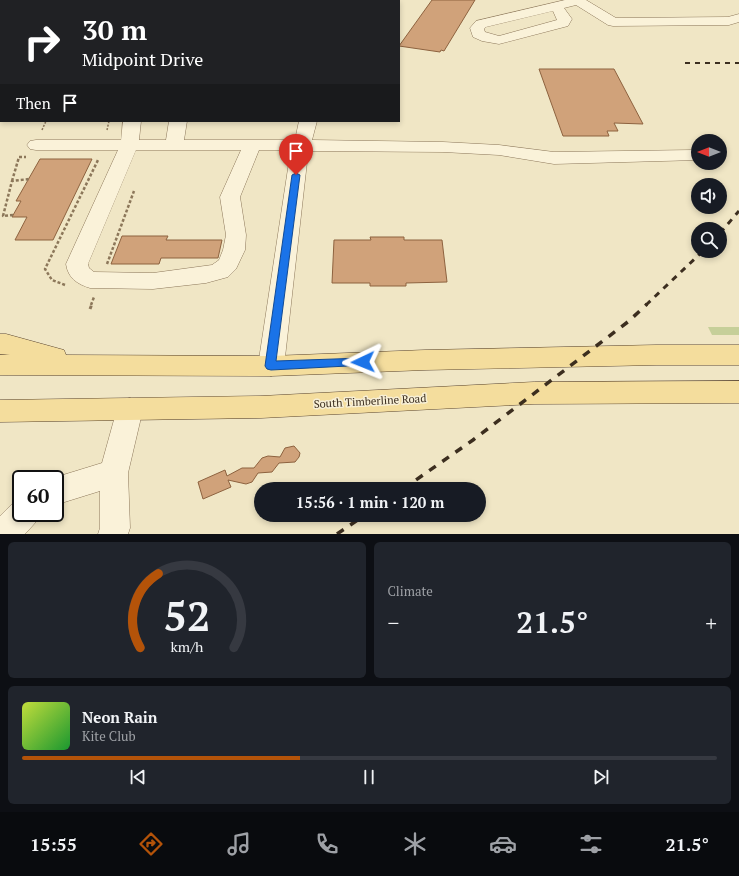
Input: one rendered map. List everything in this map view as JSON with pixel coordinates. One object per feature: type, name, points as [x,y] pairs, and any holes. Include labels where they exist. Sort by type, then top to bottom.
[{"type":"main road","points":[[2,351],[86,365],[271,366],[425,360],[648,355],[739,355]]},
{"type":"main road","name":"South Timberline Road","points":[[3,411],[261,407],[534,393],[739,392]]},
{"type":"street","points":[[556,6],[565,19],[562,23],[500,40],[487,38],[478,34],[477,28],[481,24],[577,0],[613,22],[730,21],[739,18]]},
{"type":"street","points":[[132,122],[129,145],[77,264],[77,271],[82,276],[90,280],[153,280],[220,271],[228,264],[234,250],[236,235],[230,197],[252,145]]},
{"type":"street","points":[[174,144],[178,122]]},
{"type":"street","points":[[271,366],[291,210],[302,145],[308,122]]},
{"type":"street","points":[[36,144],[443,147],[499,150],[554,158],[691,156]]},
{"type":"street","points":[[113,534],[115,528],[114,473],[130,409]]},
{"type":"street","points":[[64,488],[114,473]]},
{"type":"street","points":[[4,534],[15,522]]},
{"type":"path","points":[[14,215],[3,216],[12,181],[29,179]]},
{"type":"path","points":[[107,264],[134,191]]},
{"type":"green space","points":[[708,327],[739,327],[739,335],[712,335]]},
{"type":"building","points":[[432,0],[475,0],[444,51],[441,50],[440,52],[400,46]]},
{"type":"building","points":[[539,69],[614,69],[643,124],[614,123],[618,131],[607,131],[609,136],[563,136]]},
{"type":"building","points":[[40,159],[92,159],[53,240],[15,240],[27,217],[12,217],[21,201],[16,201]]},
{"type":"building","points":[[122,236],[168,236],[166,240],[222,240],[218,258],[161,258],[159,264],[111,264]]},
{"type":"building","points":[[370,237],[404,237],[404,240],[442,240],[447,282],[406,283],[406,286],[370,286],[370,283],[332,283],[334,240],[371,240]]},
{"type":"building","points":[[294,446],[300,453],[295,462],[279,463],[272,472],[258,473],[252,482],[246,484],[228,480],[231,487],[203,499],[198,482],[225,470],[227,476],[242,468],[254,468],[262,458],[268,456],[280,457],[285,448]]},
{"type":"railway","points":[[685,63],[739,63]]},
{"type":"railway","points":[[727,225],[739,211]]},
{"type":"railway","points":[[646,305],[696,258]]},
{"type":"railway","points":[[413,482],[473,440],[629,321],[647,304]]},
{"type":"railway","points":[[337,534],[355,522]]},
{"type":"route","points":[[296,175],[271,366],[363,362]]}]
